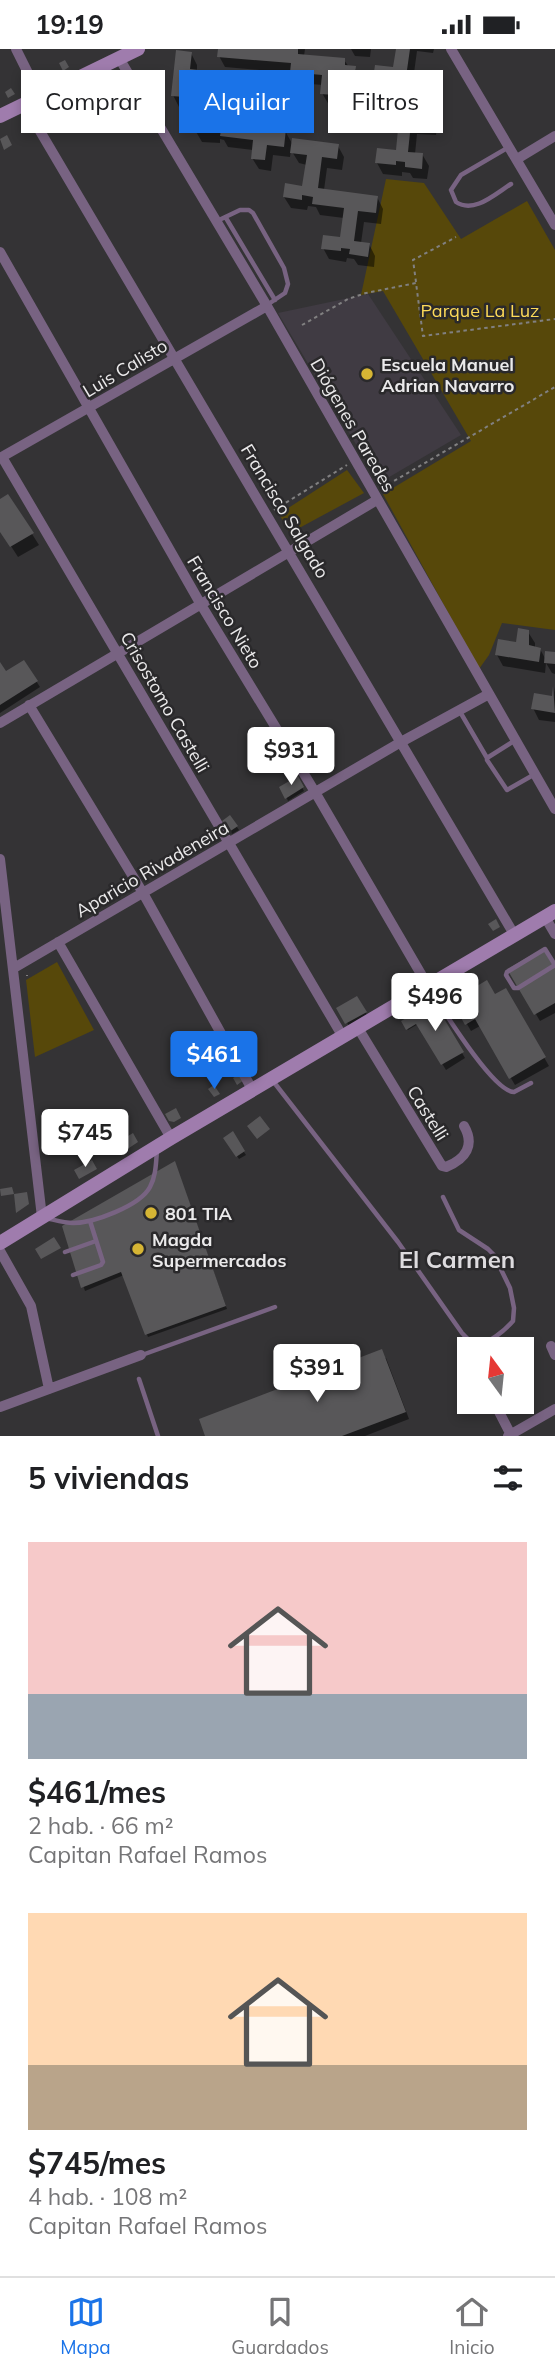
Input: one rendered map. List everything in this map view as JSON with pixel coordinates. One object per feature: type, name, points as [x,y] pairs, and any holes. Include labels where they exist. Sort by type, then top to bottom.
[{"type":"street","points":[[16,49],[26,70]]},
{"type":"street","points":[[91,70],[121,54],[138,49]]},
{"type":"street","points":[[451,49],[519,154],[555,225]]},
{"type":"street","name":"Diógenes Paredes","points":[[121,54],[271,303],[555,809]]},
{"type":"street","points":[[0,117],[21,106]]},
{"type":"street","name":"Francisco Salgado","points":[[41,133],[515,936]]},
{"type":"street","points":[[519,154],[555,136]]},
{"type":"street","name":"Francisco Nieto","points":[[0,252],[200,603],[315,792],[428,986]]},
{"type":"street","name":"Luis Calisto","points":[[1,458],[271,303]]},
{"type":"street","name":"Crisostomo Castelli","points":[[1,458],[343,1037]]},
{"type":"street","points":[[0,723],[290,552],[378,495]]},
{"type":"street","name":"Aparicio Rivadeneira","points":[[14,968],[401,742],[489,694]]},
{"type":"street","points":[[29,705],[143,893],[253,1091]]},
{"type":"street","points":[[0,859],[42,1217]]},
{"type":"street","points":[[0,1243],[157,1146],[550,914],[555,934]]},
{"type":"street","points":[[58,942],[171,1138]]},
{"type":"street","name":"Castelli","points":[[358,1028],[442,1165],[446,1167],[456,1162],[468,1148],[470,1138],[464,1126]]},
{"type":"street","points":[[0,1251],[31,1306],[49,1389]]},
{"type":"street","points":[[0,1407],[141,1355]]},
{"type":"street","points":[[499,1414],[509,1435],[555,1409]]},
{"type":"lane","points":[[510,184],[476,206],[467,207],[456,202],[451,190],[461,176],[519,154]]},
{"type":"lane","points":[[221,220],[246,209],[253,213],[287,274],[288,289],[271,303]]},
{"type":"lane","points":[[459,710],[507,790],[535,775]]},
{"type":"lane","points":[[487,758],[515,740]]},
{"type":"lane","points":[[545,949],[555,965],[518,988],[514,988],[506,974],[545,949]]},
{"type":"lane","points":[[428,986],[463,1038],[500,1085],[510,1092],[531,1083]]},
{"type":"lane","points":[[271,1079],[398,1242],[462,1332],[471,1341],[483,1343],[513,1321],[513,1299],[494,1255],[459,1230],[443,1197]]},
{"type":"lane","points":[[42,1217],[70,1223],[90,1221],[126,1206],[146,1193],[150,1187],[156,1168],[157,1146]]},
{"type":"lane","points":[[73,1275],[102,1264],[90,1221]]},
{"type":"lane","points":[[65,1252],[96,1241]]},
{"type":"lane","points":[[141,1355],[275,1307]]},
{"type":"lane","points":[[139,1379],[158,1436]]},
{"type":"path","points":[[269,86],[300,102],[303,115],[298,121],[243,123],[239,111],[243,106],[248,106],[251,108],[259,104],[261,97],[258,87],[269,86]]},
{"type":"path","points":[[456,237],[412,260],[424,336],[555,319]]},
{"type":"path","points":[[302,325],[348,299],[416,283]]},
{"type":"path","points":[[378,495],[555,387]]},
{"type":"path","points":[[273,510],[350,463]]},
{"type":"shaded area","name":"Escuela Manuel Adrian Navarro","points":[[368,294],[461,435],[379,483],[278,313]]},
{"type":"green space","name":"Parque La Luz","points":[[386,179],[424,183],[461,239],[527,201],[555,250],[555,630],[502,623],[489,655],[479,669],[383,494],[471,441],[383,291],[361,295]]},
{"type":"green space","points":[[347,470],[364,493],[290,533],[279,514]]},
{"type":"green space","points":[[57,962],[94,1030],[35,1057],[26,980]]},
{"type":"building","points":[[218,49],[298,49],[298,54],[345,58],[345,65],[356,66],[356,70],[328,70],[328,95],[320,94],[322,75],[314,74],[314,70],[290,70],[291,63],[217,57]]},
{"type":"building","points":[[396,49],[410,49],[407,70],[374,70],[375,65],[393,67]]},
{"type":"building","points":[[176,50],[192,52],[190,69],[198,70],[179,70],[179,97],[171,96]]},
{"type":"building","points":[[65,60],[69,67],[62,70],[59,63]]},
{"type":"building","points":[[11,88],[15,94],[8,98],[5,92]]},
{"type":"building","points":[[220,133],[286,133],[284,147],[267,145],[265,160],[251,159],[253,140],[220,136]]},
{"type":"building","points":[[398,133],[410,133],[408,152],[423,153],[422,169],[405,167],[405,162],[396,161],[396,165],[375,163],[377,148],[396,150]]},
{"type":"building","points":[[7,135],[12,145],[4,150],[0,139]]},
{"type":"building","points":[[292,138],[339,144],[337,159],[322,157],[318,188],[378,196],[376,213],[358,211],[354,241],[370,243],[368,257],[349,254],[350,249],[321,249],[323,235],[340,237],[344,208],[312,204],[313,197],[302,195],[302,200],[283,197],[285,183],[302,186],[307,155],[290,153]]},
{"type":"building","points":[[8,494],[34,533],[10,547],[0,532],[0,499]]},
{"type":"building","points":[[518,628],[529,630],[529,645],[541,648],[539,662],[495,655],[498,639],[516,642]]},
{"type":"building","points":[[545,651],[555,652],[555,664],[544,663]]},
{"type":"building","points":[[24,660],[38,681],[0,705],[0,662],[6,671]]},
{"type":"building","points":[[553,686],[555,713],[531,709],[534,693],[552,696]]},
{"type":"building","points":[[298,776],[304,787],[285,799],[279,787]]},
{"type":"building","points":[[230,815],[238,826],[229,832],[222,821]]},
{"type":"building","points":[[496,919],[500,927],[493,931],[488,924]]},
{"type":"building","points":[[544,948],[555,966],[555,1003],[534,1015],[507,969]]},
{"type":"building","points":[[487,980],[495,994],[506,988],[546,1057],[509,1079],[475,1019],[465,1025],[452,1001]]},
{"type":"building","points":[[357,996],[367,1012],[345,1024],[336,1008]]},
{"type":"building","points":[[434,1002],[464,1052],[441,1065],[416,1024],[406,1030],[401,1021]]},
{"type":"building","points":[[241,1073],[244,1080],[237,1085],[233,1078]]},
{"type":"building","points":[[214,1085],[220,1094],[214,1097],[208,1089]]},
{"type":"building","points":[[176,1108],[181,1118],[174,1122],[169,1121],[165,1114]]},
{"type":"building","points":[[260,1116],[270,1129],[257,1139],[247,1126]]},
{"type":"building","points":[[233,1131],[245,1151],[236,1157],[223,1138]]},
{"type":"building","points":[[133,1133],[138,1142],[129,1148],[123,1139]]},
{"type":"building","points":[[92,1160],[97,1169],[79,1179],[74,1170]]},
{"type":"building","name":"Magda Supermercados","points":[[175,1161],[226,1306],[145,1335],[121,1272],[81,1288],[62,1226]]},
{"type":"building","points":[[12,1187],[14,1194],[1,1196],[0,1189]]},
{"type":"building","points":[[27,1192],[29,1204],[16,1213],[14,1194]]},
{"type":"building","points":[[54,1237],[61,1248],[41,1259],[35,1249]]},
{"type":"building","points":[[382,1349],[406,1412],[342,1436],[205,1436],[199,1419]]},
{"type":"place","name":"Escuela Manuel Adrian Navarro","points":[[367,374]]},
{"type":"place","name":"801 TIA","points":[[151,1213]]},
{"type":"place","name":"Magda Supermercados","points":[[138,1249]]},
{"type":"district","name":"El Carmen","points":[[457,1259]]}]
